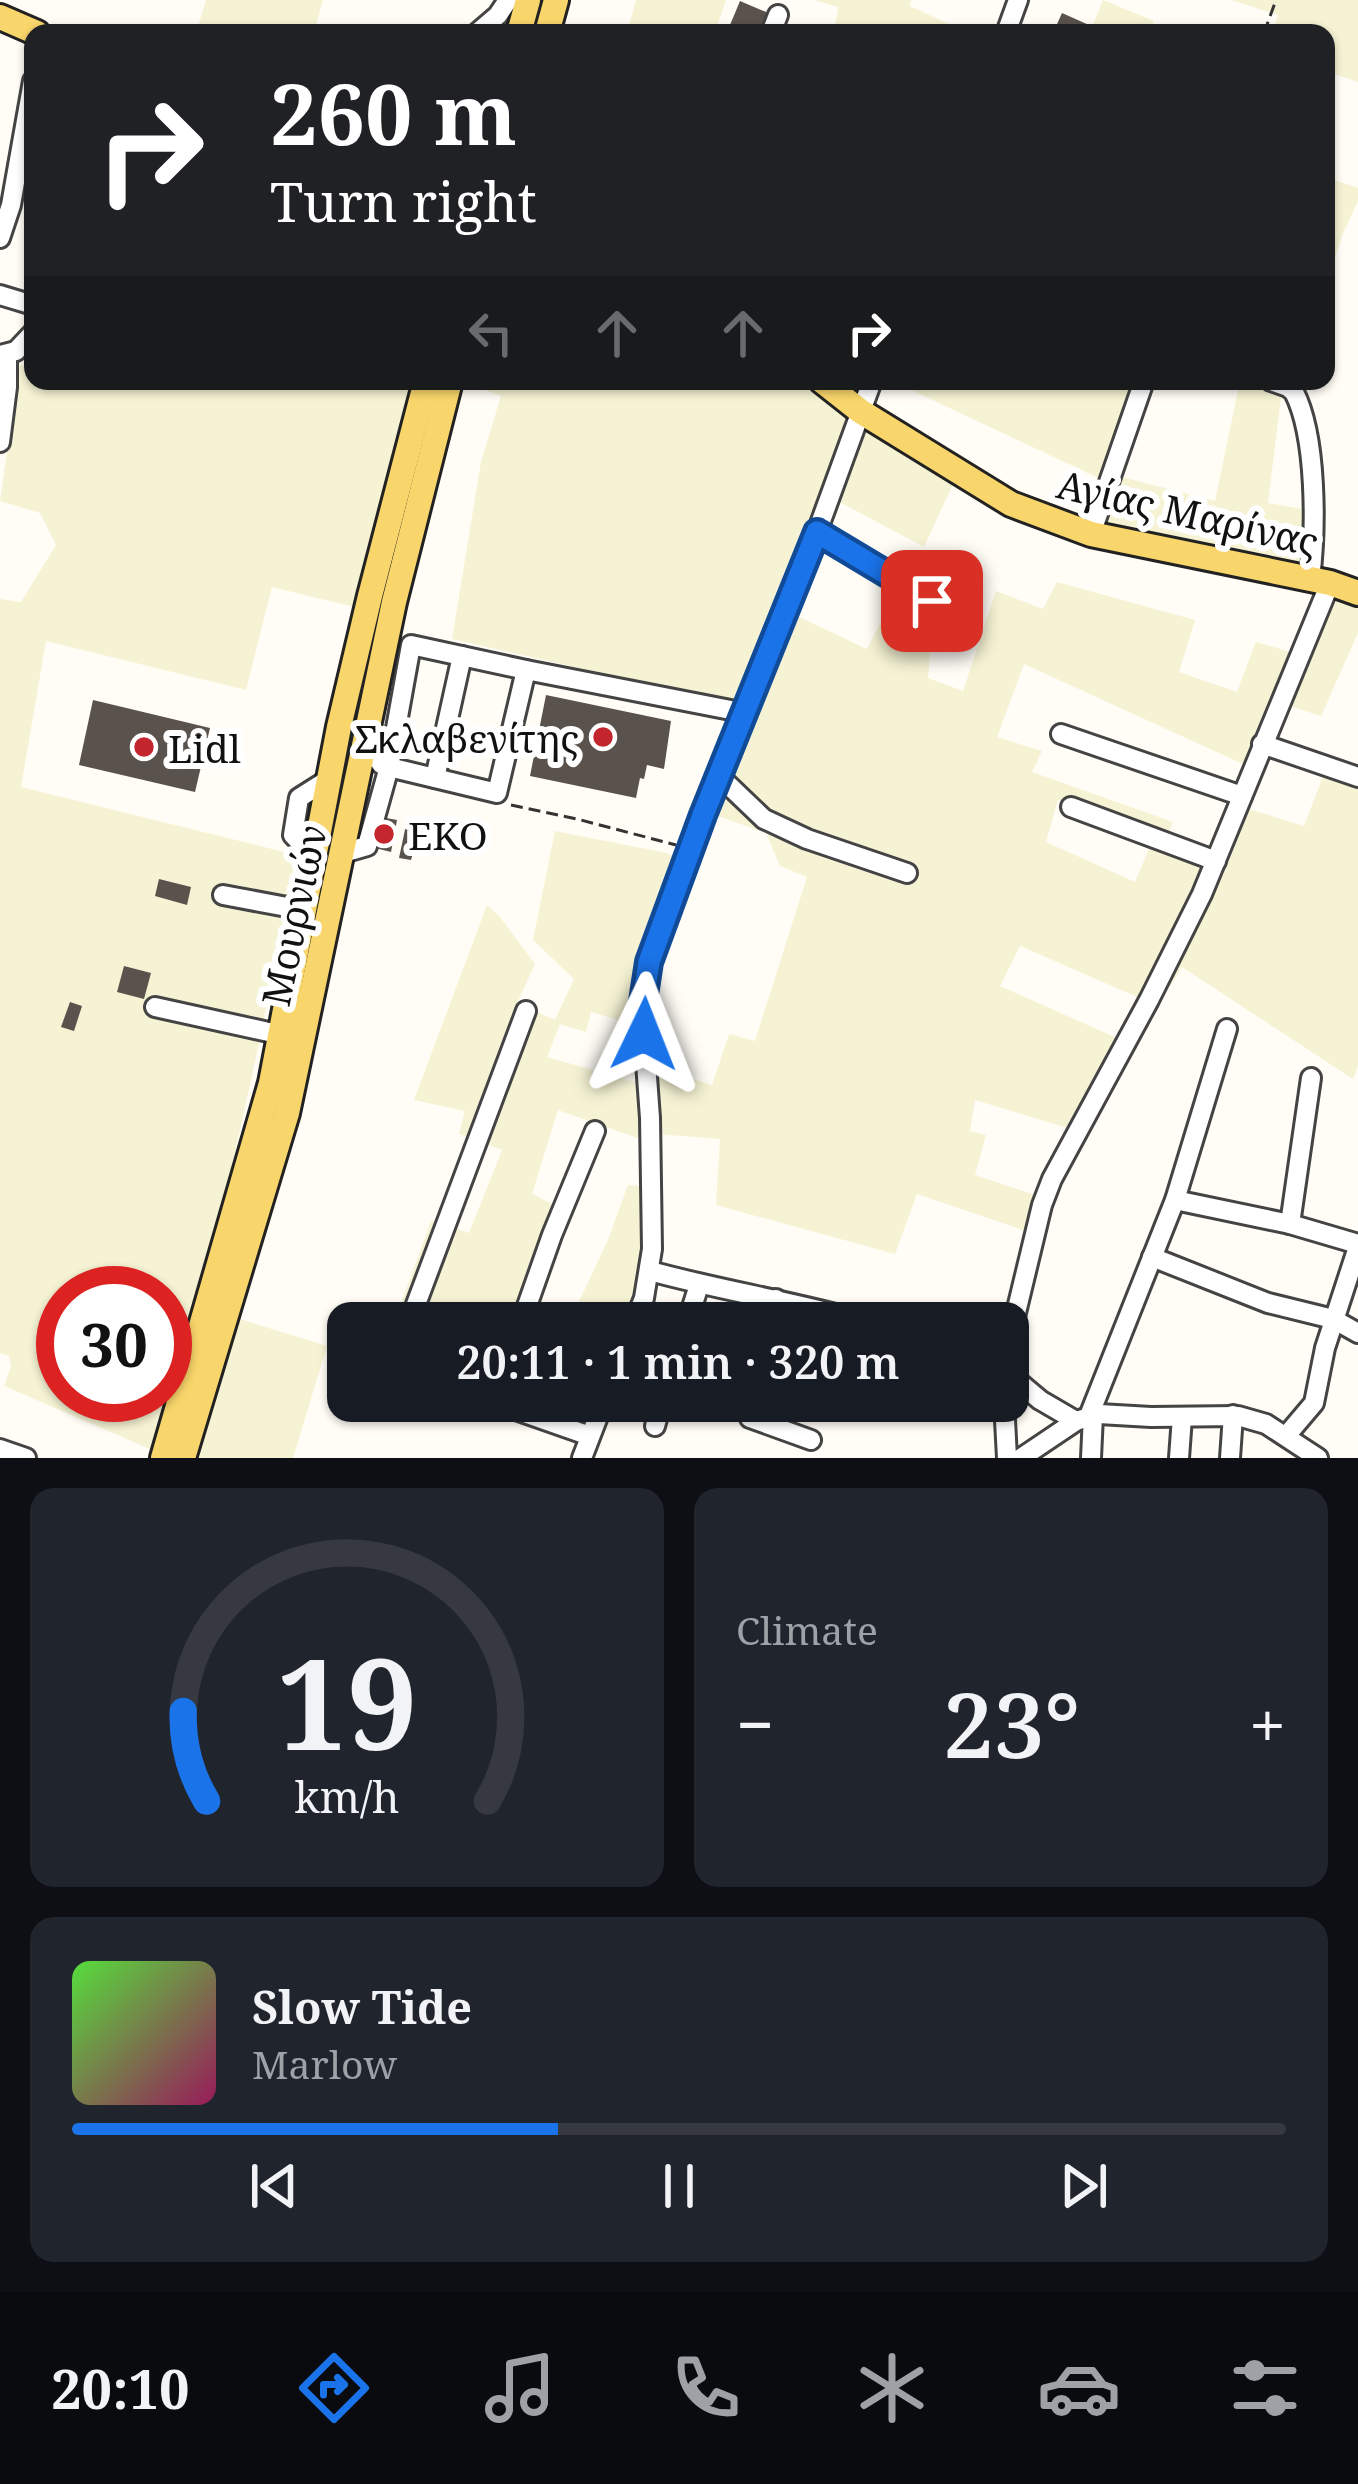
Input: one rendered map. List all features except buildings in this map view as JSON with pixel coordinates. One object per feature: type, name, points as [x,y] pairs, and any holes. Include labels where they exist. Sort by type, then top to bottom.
[{"type":"main road","name":"Μουρνιών","points":[[163,1458],[242,1188],[281,1034],[329,779],[424,390]]},
{"type":"main road","name":"Μουρνιών","points":[[183,1458],[287,1113],[394,602],[448,390]]},
{"type":"main road","name":"Αγίας Μαρίνας","points":[[833,390],[998,498],[1091,534],[1358,593]]},
{"type":"street","points":[[488,24],[508,0]]},
{"type":"street","points":[[0,238],[24,121]]},
{"type":"street","points":[[0,442],[7,387],[3,354]]},
{"type":"street","points":[[640,1302],[652,1249],[642,1008],[649,962],[868,390]]},
{"type":"street","points":[[1091,534],[1141,390]]},
{"type":"street","points":[[1019,1302],[1052,1179],[1149,1000],[1216,861],[1320,581],[1310,454],[1292,390]]},
{"type":"street","points":[[817,532],[970,623]]},
{"type":"street","points":[[343,853],[367,846],[389,767],[411,645],[746,713]]},
{"type":"street","points":[[435,778],[462,656]]},
{"type":"street","points":[[365,737],[381,764],[497,793],[526,670]]},
{"type":"street","points":[[1061,734],[1242,796]]},
{"type":"street","points":[[1262,744],[1358,777]]},
{"type":"street","points":[[719,776],[764,819],[907,873]]},
{"type":"street","points":[[313,856],[293,836],[299,797],[329,779]]},
{"type":"street","points":[[1071,807],[1216,861]]},
{"type":"street","points":[[223,895],[303,910]]},
{"type":"street","points":[[155,1006],[281,1034]]},
{"type":"street","points":[[417,1302],[526,1011]]},
{"type":"street","points":[[1091,1458],[1086,1417],[1175,1200],[1227,1029]]},
{"type":"street","points":[[1290,1224],[1311,1078]]},
{"type":"street","points":[[528,1302],[595,1131]]},
{"type":"street","points":[[1175,1200],[1290,1224],[1358,1245],[1333,1319],[1315,1403],[1286,1436]]},
{"type":"street","points":[[1152,1257],[1268,1303],[1333,1319],[1358,1333]]},
{"type":"street","points":[[650,1271],[788,1302]]},
{"type":"street","points":[[694,1302],[699,1285]]},
{"type":"street","points":[[1029,1391],[1040,1400],[1086,1417],[1233,1415],[1266,1424],[1318,1458]]},
{"type":"street","points":[[1230,1458],[1233,1415]]},
{"type":"street","points":[[1021,1458],[1086,1417]]},
{"type":"street","points":[[1179,1458],[1183,1417]]},
{"type":"street","points":[[551,1422],[590,1436]]},
{"type":"street","points":[[582,1458],[596,1422]]},
{"type":"street","points":[[655,1426],[656,1422]]},
{"type":"street","points":[[761,1422],[811,1440]]},
{"type":"street","points":[[1005,1422],[1007,1458]]},
{"type":"street","points":[[0,1449],[26,1458]]},
{"type":"path","points":[[497,793],[504,804],[690,849]]},
{"type":"shaded area","points":[[206,0],[323,0],[316,24],[199,24]]},
{"type":"shaded area","points":[[636,0],[726,0],[718,24],[629,24]]},
{"type":"shaded area","points":[[814,0],[911,0],[910,6],[949,24],[835,24],[838,7]]},
{"type":"shaded area","points":[[1103,0],[1154,21],[1153,24],[1094,24]]},
{"type":"shaded area","points":[[1231,0],[1358,0],[1358,82],[1335,74],[1335,24],[1276,24],[1278,15]]},
{"type":"shaded area","points":[[1335,180],[1358,188],[1358,201],[1335,258]]},
{"type":"shaded area","points":[[19,365],[24,365],[24,390],[411,390],[354,607],[272,587],[246,690],[46,641],[21,787],[296,855],[201,1307],[327,1346],[293,1458],[171,1458],[88,1422],[192,1422],[192,1266],[36,1266],[36,1400],[4,1386],[11,1367],[9,1356],[0,1353],[0,599],[21,602],[56,545],[40,513],[0,501]]},
{"type":"shaded area","points":[[486,390],[824,390],[955,480],[924,547],[821,492],[779,612],[867,649],[897,590],[933,612],[928,678],[963,691],[996,591],[1043,609],[1057,582],[1195,620],[1179,672],[1237,692],[1256,642],[1308,657],[1337,594],[1358,603],[1358,633],[1321,716],[1274,701],[1245,765],[1024,664],[997,737],[1042,751],[1032,772],[1173,822],[1166,839],[1058,800],[1046,842],[1135,882],[1151,844],[1225,870],[1249,809],[1304,826],[1325,771],[1358,783],[1358,1066],[1353,1079],[1182,967],[1158,1006],[1020,946],[1000,986],[1117,1038],[1071,1129],[975,1100],[970,1131],[986,1135],[975,1175],[1051,1200],[1038,1235],[917,1194],[895,1254],[716,1205],[720,1139],[644,1133],[643,1140],[558,1110],[532,1194],[556,1206],[530,1302],[402,1302],[431,1221],[469,1233],[502,1150],[459,1134],[465,1111],[414,1100],[487,905],[535,964],[517,1003],[555,1020],[574,979],[533,940],[555,831],[677,858],[635,971],[634,1010],[625,1022],[591,1012],[586,1032],[560,1024],[547,1057],[642,1084],[658,1083],[656,1068],[712,1085],[729,1034],[755,1041],[807,877],[780,866],[766,833],[718,816],[758,709],[452,639],[481,462],[501,396]]},
{"type":"shaded area","points":[[911,390],[1137,390],[1105,481]]},
{"type":"shaded area","points":[[1238,390],[1282,390],[1268,503],[1308,510],[1308,568],[1106,527],[1122,477],[1215,501]]},
{"type":"shaded area","points":[[628,1185],[645,1186],[654,1274],[645,1302],[579,1302]]},
{"type":"place","name":"Σκλαβενίτης","points":[[603,737]]},
{"type":"place","name":"Lidl","points":[[144,747]]},
{"type":"place","name":"EKO","points":[[384,834]]},
{"type":"route","points":[[644,1034],[642,1008],[649,962],[817,532],[932,601]]}]
